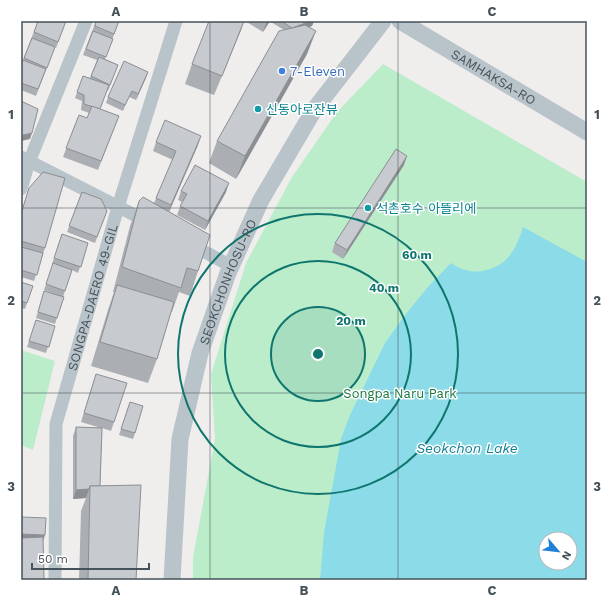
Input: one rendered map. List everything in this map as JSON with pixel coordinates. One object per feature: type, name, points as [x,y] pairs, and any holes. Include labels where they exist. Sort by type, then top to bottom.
[{"type":"street","points":[[21,189],[25,160],[86,21]]},
{"type":"street","name":"SONGPA-DAERO 49-GIL","points":[[54,580],[56,424],[118,207],[176,21]]},
{"type":"street","name":"SEOKCHONHOSU-RO","points":[[172,580],[180,440],[200,354],[231,266],[261,200],[314,110],[383,21]]},
{"type":"street","name":"SAMHAKSA-RO","points":[[400,21],[587,132]]},
{"type":"street","points":[[25,160],[158,228]]},
{"type":"street","points":[[179,238],[231,266]]},
{"type":"green space","name":"Songpa Naru Park","points":[[383,64],[587,182],[587,580],[193,580],[193,557],[215,439],[211,374],[246,263],[292,177],[337,112]]},
{"type":"green space","points":[[21,350],[55,361],[33,450],[21,445]]},
{"type":"water","name":"Seokchon Lake","points":[[523,227],[587,262],[587,580],[320,580],[324,533],[341,439],[350,415],[385,343],[427,288],[451,263],[468,271],[484,271],[504,262],[509,257],[516,245]]},
{"type":"building","points":[[38,21],[66,21],[58,42],[34,32]]},
{"type":"building","points":[[96,21],[119,21],[114,34],[95,26]]},
{"type":"building","points":[[209,21],[244,21],[222,76],[192,64]]},
{"type":"building","points":[[281,21],[311,21],[292,28]]},
{"type":"building","name":"신동아로잔뷰","points":[[305,25],[316,31],[245,156],[217,141],[279,31]]},
{"type":"building","points":[[93,31],[113,39],[106,57],[86,49]]},
{"type":"building","points":[[32,38],[55,47],[47,68],[24,58]]},
{"type":"building","points":[[99,57],[118,65],[110,85],[91,76]]},
{"type":"building","points":[[23,60],[46,69],[38,89],[21,83],[21,65]]},
{"type":"building","points":[[124,61],[148,72],[138,94],[132,91],[125,105],[108,97]]},
{"type":"building","points":[[83,76],[109,85],[100,109],[84,104],[84,95],[77,92]]},
{"type":"building","points":[[21,101],[38,109],[32,133],[23,135],[21,134]]},
{"type":"building","points":[[92,106],[119,116],[101,161],[66,148],[79,115],[87,118]]},
{"type":"building","points":[[165,120],[201,136],[171,205],[156,198],[176,151],[156,142]]},
{"type":"building","name":"석촌호수 아뜰리에","points":[[396,149],[407,156],[347,250],[335,243]]},
{"type":"building","points":[[195,165],[229,183],[208,221],[180,206],[187,194],[181,191]]},
{"type":"building","points":[[43,172],[65,178],[45,248],[21,241],[21,214],[29,188]]},
{"type":"building","points":[[82,192],[101,199],[107,211],[97,237],[69,226]]},
{"type":"building","points":[[143,197],[210,235],[198,271],[187,268],[181,288],[122,267],[139,201]]},
{"type":"building","points":[[62,234],[88,243],[81,267],[54,258]]},
{"type":"building","points":[[21,247],[43,253],[37,275],[21,270]]},
{"type":"building","points":[[53,263],[72,270],[65,291],[46,284]]},
{"type":"building","points":[[21,282],[33,286],[27,303],[21,301]]},
{"type":"building","points":[[117,285],[174,302],[157,359],[100,342]]},
{"type":"building","points":[[44,291],[64,297],[57,318],[38,312]]},
{"type":"building","points":[[36,320],[55,326],[49,347],[29,341]]},
{"type":"building","points":[[96,374],[127,383],[114,422],[84,413]]},
{"type":"building","points":[[130,402],[143,406],[135,433],[121,429]]},
{"type":"building","points":[[76,427],[102,428],[100,486],[90,486],[89,489],[76,490]]},
{"type":"building","points":[[141,485],[136,580],[88,580],[90,486]]},
{"type":"building","points":[[21,517],[46,518],[45,535],[21,534]]},
{"type":"building","points":[[43,537],[44,580],[21,580],[21,538]]},
{"type":"place","name":"7-Eleven","points":[[282,71]]},
{"type":"place","name":"신동아로잔뷰","points":[[258,109]]},
{"type":"place","name":"석촌호수 아뜰리에","points":[[368,208]]}]
